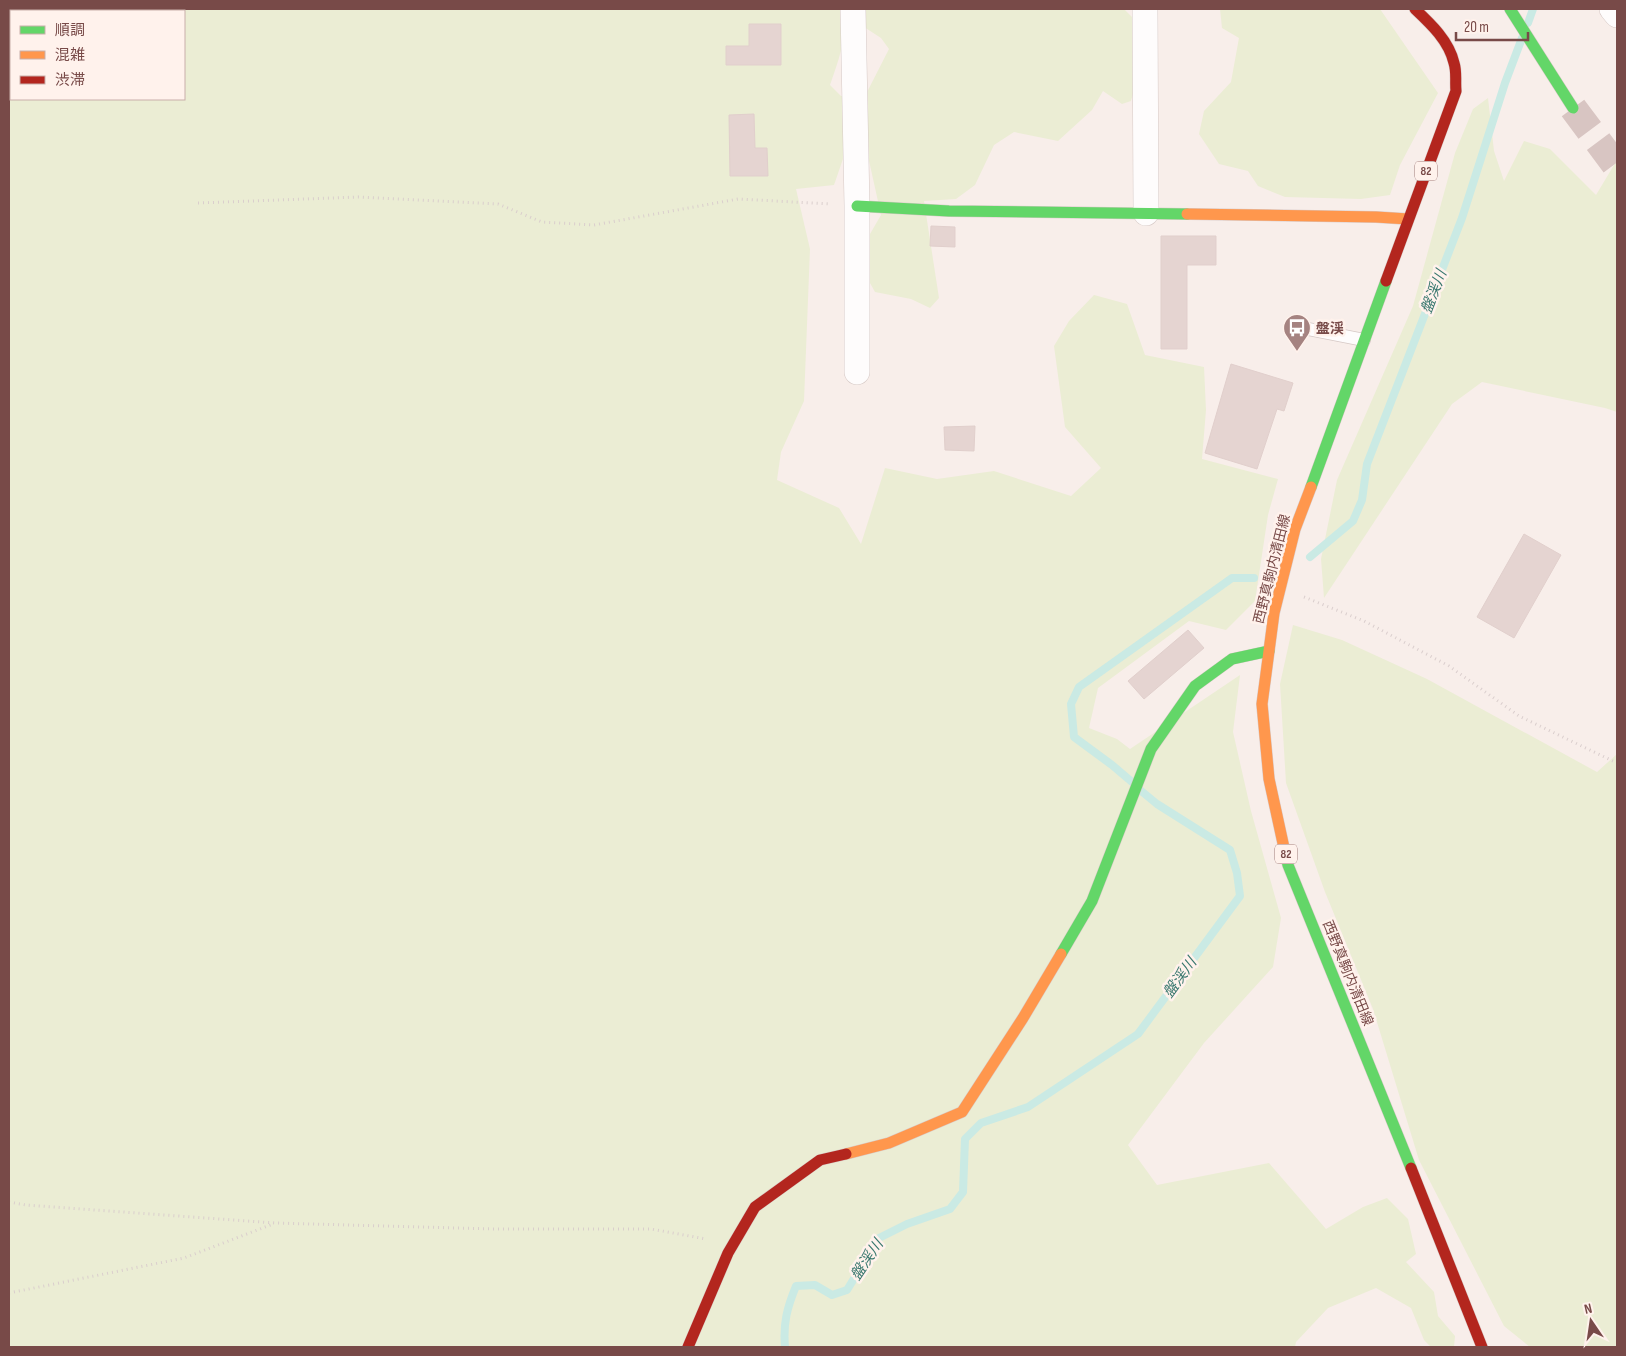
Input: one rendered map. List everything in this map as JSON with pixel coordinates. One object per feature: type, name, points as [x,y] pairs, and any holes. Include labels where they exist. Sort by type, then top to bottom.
[{"type":"main road","name":"西野真駒内清田線","points":[[1415,9],[1445,43],[1454,60],[1456,91],[1295,529],[1274,613],[1262,704],[1269,780],[1288,865],[1416,1178],[1482,1347]]},
{"type":"main road","points":[[1510,9],[1573,108]]},
{"type":"main road","points":[[857,206],[949,211],[1408,219]]},
{"type":"main road","points":[[688,1347],[728,1253],[755,1207],[820,1160],[890,1143],[962,1112],[1023,1018],[1092,901],[1151,749],[1195,686],[1232,660],[1269,651]]},
{"type":"street","points":[[853,9],[857,206],[857,372]]},
{"type":"street","points":[[1145,9],[1146,214]]},
{"type":"street","points":[[1612,9],[1617,15]]},
{"type":"lane","points":[[1298,326],[1364,340]]},
{"type":"path","points":[[198,203],[358,197],[498,204],[542,222],[594,225],[738,199],[857,206]]},
{"type":"path","points":[[1280,588],[1364,621],[1449,666],[1519,716],[1617,763]]},
{"type":"path","points":[[9,1202],[26,1205],[276,1223],[494,1229],[651,1229],[705,1238],[728,1253]]},
{"type":"path","points":[[9,1293],[184,1258],[276,1223]]},
{"type":"green space","points":[[9,9],[845,9],[842,48],[830,85],[841,96],[864,98],[889,49],[881,38],[861,25],[861,9],[1124,9],[1138,23],[1136,83],[1131,101],[1122,104],[1103,91],[1092,110],[1058,141],[1014,132],[994,145],[975,185],[956,199],[924,201],[939,298],[930,308],[911,299],[875,292],[870,283],[870,234],[881,215],[866,147],[844,156],[834,185],[796,189],[810,249],[804,401],[781,452],[777,480],[839,508],[861,544],[885,468],[937,479],[994,471],[1071,496],[1101,468],[1065,427],[1054,346],[1069,321],[1094,295],[1127,304],[1145,355],[1204,367],[1206,410],[1202,459],[1278,479],[1268,515],[1255,601],[1226,630],[1189,621],[1098,688],[1089,728],[1117,739],[1130,749],[1240,675],[1233,732],[1251,811],[1281,918],[1273,967],[1204,1043],[1128,1145],[1157,1185],[1269,1163],[1326,1229],[1363,1207],[1387,1198],[1408,1219],[1416,1254],[1406,1262],[1434,1292],[1438,1316],[1455,1336],[1454,1347],[1431,1347],[1424,1340],[1411,1308],[1376,1288],[1328,1308],[1296,1342],[1295,1347],[9,1347]]},
{"type":"green space","points":[[1220,9],[1380,9],[1438,93],[1400,165],[1390,195],[1361,199],[1285,197],[1258,186],[1248,171],[1219,164],[1199,134],[1204,111],[1231,82],[1239,38],[1222,28]]},
{"type":"green space","points":[[1488,98],[1494,151],[1504,181],[1524,141],[1550,149],[1596,195],[1617,160],[1617,412],[1482,382],[1452,404],[1324,598],[1321,559],[1337,480],[1413,306],[1455,153],[1473,109]]},
{"type":"green space","points":[[1293,625],[1342,640],[1427,679],[1597,772],[1617,754],[1617,1347],[1530,1347],[1504,1326],[1419,1160],[1373,1009],[1325,892],[1286,783],[1280,684]]},
{"type":"building","points":[[749,24],[781,24],[781,65],[726,65],[726,46],[749,46]]},
{"type":"building","points":[[754,114],[755,148],[767,148],[768,176],[730,176],[729,115]]},
{"type":"building","points":[[931,226],[955,227],[955,247],[930,246]]},
{"type":"building","points":[[1161,236],[1216,236],[1216,265],[1187,265],[1187,349],[1161,349]]},
{"type":"building","points":[[1231,364],[1293,383],[1284,411],[1277,409],[1257,469],[1205,453]]},
{"type":"building","points":[[975,426],[974,451],[945,450],[944,427]]},
{"type":"building","points":[[1524,534],[1561,555],[1514,638],[1477,617]]},
{"type":"building","points":[[1188,630],[1204,648],[1144,699],[1128,681]]},
{"type":"waterway","name":"盤渓川","points":[[1528,23],[1533,9]]},
{"type":"waterway","name":"盤渓川","points":[[1310,557],[1353,521],[1362,500],[1367,464],[1462,218],[1505,83],[1522,38]]},
{"type":"waterway","name":"盤渓川","points":[[1132,782],[1074,737],[1071,704],[1079,687],[1232,578],[1254,578]]},
{"type":"waterway","name":"盤渓川","points":[[785,1347],[786,1316],[796,1286],[815,1285],[832,1295],[847,1290],[879,1238],[907,1224],[950,1209],[963,1192],[965,1139],[981,1123],[1028,1107],[1138,1034],[1240,896],[1237,873],[1230,850],[1157,804],[1140,790]]},
{"type":"tunnel","points":[[1573,108],[1617,167]]},
{"type":"traffic: fast","points":[[1510,9],[1573,108]]},
{"type":"traffic: fast","points":[[857,206],[949,211],[1187,214]]},
{"type":"traffic: fast","points":[[1311,487],[1386,281]]},
{"type":"traffic: fast","points":[[1061,954],[1092,901],[1151,749],[1195,686],[1232,659],[1269,651]]},
{"type":"traffic: fast","points":[[1286,857],[1411,1168]]},
{"type":"traffic: slow","points":[[1187,214],[1408,219]]},
{"type":"traffic: slow","points":[[1286,857],[1269,779],[1262,704],[1274,613],[1295,529],[1311,487]]},
{"type":"traffic: slow","points":[[846,1154],[889,1143],[962,1112],[1023,1018],[1061,954]]},
{"type":"traffic: jam","points":[[1386,281],[1456,91],[1456,73],[1452,55],[1444,40],[1415,9]]},
{"type":"traffic: jam","points":[[688,1347],[728,1253],[755,1207],[820,1160],[846,1154]]},
{"type":"traffic: jam","points":[[1411,1168],[1482,1347]]},
{"type":"place","name":"盤渓","points":[[1297,352]]}]
